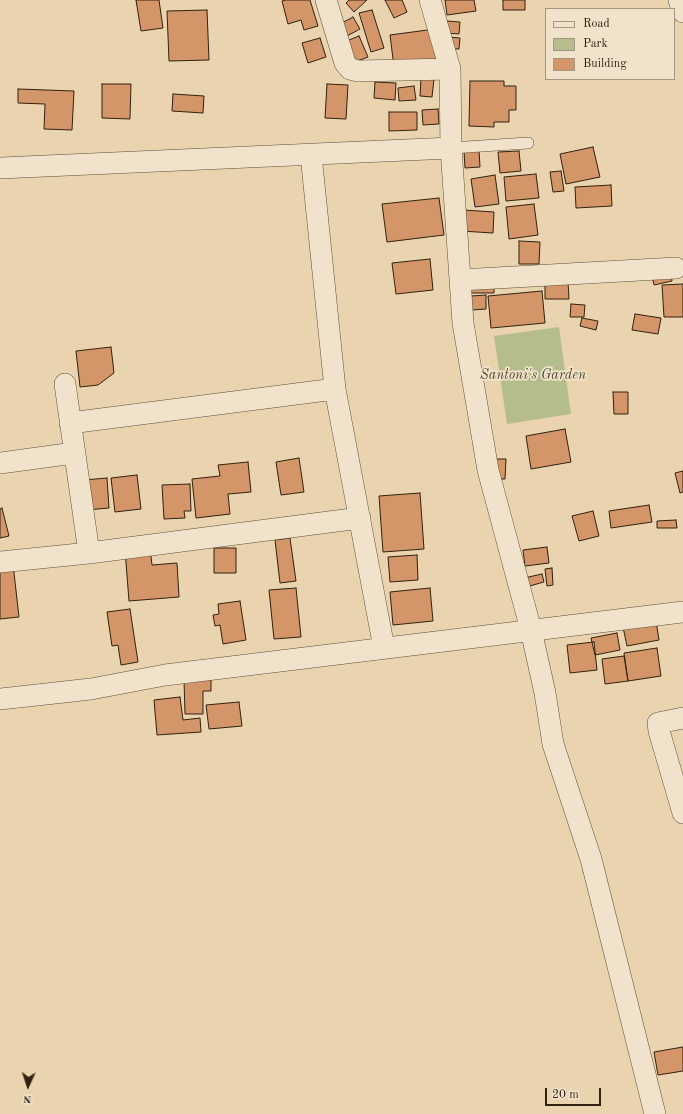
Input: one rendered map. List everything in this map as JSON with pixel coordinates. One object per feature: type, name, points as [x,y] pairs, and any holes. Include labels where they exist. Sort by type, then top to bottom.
[{"type":"street","points":[[326,0],[345,63],[350,69],[358,71],[450,69]]},
{"type":"street","points":[[430,0],[450,69],[450,148],[463,323],[488,470],[531,630],[545,692],[553,744],[591,859],[655,1114]]},
{"type":"street","points":[[678,0],[683,12]]},
{"type":"street","points":[[0,168],[450,148]]},
{"type":"street","points":[[311,155],[335,389],[384,648]]},
{"type":"street","points":[[460,280],[676,268]]},
{"type":"street","points":[[65,384],[89,553]]},
{"type":"street","points":[[70,422],[335,389]]},
{"type":"street","points":[[0,463],[74,452]]},
{"type":"street","points":[[0,562],[89,553],[360,518]]},
{"type":"street","points":[[0,699],[91,689],[165,675],[683,612]]},
{"type":"street","points":[[683,718],[658,723],[683,814]]},
{"type":"lane","points":[[450,148],[528,143]]},
{"type":"green space","name":"Santoni's Garden","points":[[559,327],[571,414],[507,424],[494,336]]},
{"type":"building","points":[[136,0],[159,0],[163,28],[141,31]]},
{"type":"building","points":[[310,0],[318,26],[304,30],[301,20],[288,24],[282,1]]},
{"type":"building","points":[[349,0],[367,0],[354,12],[346,3]]},
{"type":"building","points":[[385,0],[402,0],[407,12],[394,18]]},
{"type":"building","points":[[445,0],[474,0],[476,11],[447,15]]},
{"type":"building","points":[[503,0],[525,0],[525,10],[503,10]]},
{"type":"building","points":[[207,10],[209,60],[169,61],[167,11]]},
{"type":"building","points":[[372,10],[384,48],[371,52],[359,13]]},
{"type":"building","points":[[353,17],[360,29],[347,36],[340,24]]},
{"type":"building","points":[[447,21],[460,22],[459,34],[446,33]]},
{"type":"building","points":[[435,29],[439,61],[394,67],[390,35]]},
{"type":"building","points":[[359,36],[368,57],[352,63],[344,42]]},
{"type":"building","points":[[447,37],[460,38],[459,49],[447,49]]},
{"type":"building","points":[[320,38],[326,57],[308,63],[302,43]]},
{"type":"building","points":[[421,78],[434,79],[432,97],[420,96]]},
{"type":"building","points":[[470,81],[504,81],[504,86],[516,86],[516,110],[509,110],[509,122],[494,122],[494,127],[469,126]]},
{"type":"building","points":[[375,82],[396,83],[395,100],[374,98]]},
{"type":"building","points":[[102,84],[131,84],[130,119],[102,118]]},
{"type":"building","points":[[327,84],[348,85],[346,119],[325,118]]},
{"type":"building","points":[[414,86],[416,100],[399,101],[398,88]]},
{"type":"building","points":[[18,89],[74,91],[72,130],[44,129],[45,104],[18,103]]},
{"type":"building","points":[[173,94],[204,96],[203,113],[172,111]]},
{"type":"building","points":[[438,109],[439,124],[423,125],[422,110]]},
{"type":"building","points":[[389,112],[417,112],[417,130],[389,131]]},
{"type":"building","points":[[593,147],[600,177],[566,184],[560,154]]},
{"type":"building","points":[[479,150],[480,167],[465,168],[464,151]]},
{"type":"building","points":[[519,151],[521,171],[500,173],[498,152]]},
{"type":"building","points":[[561,171],[564,191],[553,192],[550,172]]},
{"type":"building","points":[[536,174],[539,198],[506,201],[504,177]]},
{"type":"building","points":[[495,175],[499,204],[475,207],[471,179]]},
{"type":"building","points":[[611,185],[612,206],[576,208],[575,187]]},
{"type":"building","points":[[439,198],[444,235],[387,242],[382,204]]},
{"type":"building","points":[[534,204],[538,235],[509,239],[506,207]]},
{"type":"building","points":[[463,210],[494,212],[493,233],[461,231]]},
{"type":"building","points":[[519,241],[540,242],[539,264],[519,264]]},
{"type":"building","points":[[430,259],[433,290],[396,294],[392,263]]},
{"type":"building","points":[[671,273],[672,281],[654,285],[652,276]]},
{"type":"building","points":[[568,282],[569,299],[545,299],[545,283]]},
{"type":"building","points":[[683,284],[683,317],[664,317],[662,285]]},
{"type":"building","points":[[470,285],[494,285],[494,293],[469,293]]},
{"type":"building","points":[[542,291],[545,323],[491,328],[488,296]]},
{"type":"building","points":[[486,295],[486,309],[472,310],[471,296]]},
{"type":"building","points":[[571,304],[585,305],[584,317],[570,317]]},
{"type":"building","points":[[635,314],[661,318],[658,334],[632,330]]},
{"type":"building","points":[[582,318],[598,321],[596,330],[580,326]]},
{"type":"building","points":[[111,347],[114,373],[98,385],[80,387],[76,351]]},
{"type":"building","points":[[613,392],[628,392],[628,414],[614,414]]},
{"type":"building","points":[[565,429],[571,462],[531,469],[526,436]]},
{"type":"building","points":[[299,458],[304,492],[281,495],[276,462]]},
{"type":"building","points":[[488,459],[506,459],[505,479],[488,479]]},
{"type":"building","points":[[248,462],[251,492],[228,494],[230,514],[196,518],[192,479],[220,476],[218,465]]},
{"type":"building","points":[[683,471],[683,492],[680,493],[675,473]]},
{"type":"building","points":[[137,475],[141,509],[115,512],[111,478]]},
{"type":"building","points":[[107,478],[109,508],[86,510],[84,480]]},
{"type":"building","points":[[190,484],[191,511],[184,511],[185,518],[164,519],[162,485]]},
{"type":"building","points":[[420,493],[424,549],[383,552],[379,496]]},
{"type":"building","points":[[649,505],[652,522],[611,528],[609,511]]},
{"type":"building","points":[[2,508],[9,536],[0,538],[0,509]]},
{"type":"building","points":[[593,511],[599,536],[579,541],[572,516]]},
{"type":"building","points":[[676,520],[677,528],[657,528],[657,521]]},
{"type":"building","points":[[290,538],[296,581],[280,583],[275,540]]},
{"type":"building","points":[[547,547],[549,563],[525,566],[523,550]]},
{"type":"building","points":[[150,548],[152,565],[177,563],[179,597],[129,601],[125,550]]},
{"type":"building","points":[[214,548],[236,548],[236,573],[214,573]]},
{"type":"building","points":[[417,555],[418,580],[390,582],[388,557]]},
{"type":"building","points":[[13,564],[19,617],[0,619],[0,566]]},
{"type":"building","points":[[552,568],[553,585],[547,586],[545,569]]},
{"type":"building","points":[[542,574],[544,582],[526,587],[524,578]]},
{"type":"building","points":[[296,588],[301,637],[274,639],[269,590]]},
{"type":"building","points":[[430,588],[433,621],[393,625],[390,592]]},
{"type":"building","points":[[240,601],[246,640],[223,644],[220,625],[215,626],[213,615],[219,614],[218,604]]},
{"type":"building","points":[[130,609],[138,662],[121,665],[118,645],[112,646],[107,612]]},
{"type":"building","points":[[656,621],[659,640],[627,646],[623,627]]},
{"type":"building","points":[[617,633],[620,650],[595,655],[591,638]]},
{"type":"building","points":[[594,642],[597,670],[570,673],[567,645]]},
{"type":"building","points":[[657,648],[661,676],[628,681],[624,653]]},
{"type":"building","points":[[624,656],[628,681],[605,684],[602,659]]},
{"type":"building","points":[[184,680],[211,680],[211,691],[203,691],[203,714],[185,714]]},
{"type":"building","points":[[180,697],[183,720],[200,718],[201,732],[157,735],[154,700]]},
{"type":"building","points":[[239,702],[242,726],[209,729],[206,705]]},
{"type":"building","points":[[683,1047],[683,1071],[658,1075],[654,1052]]}]
